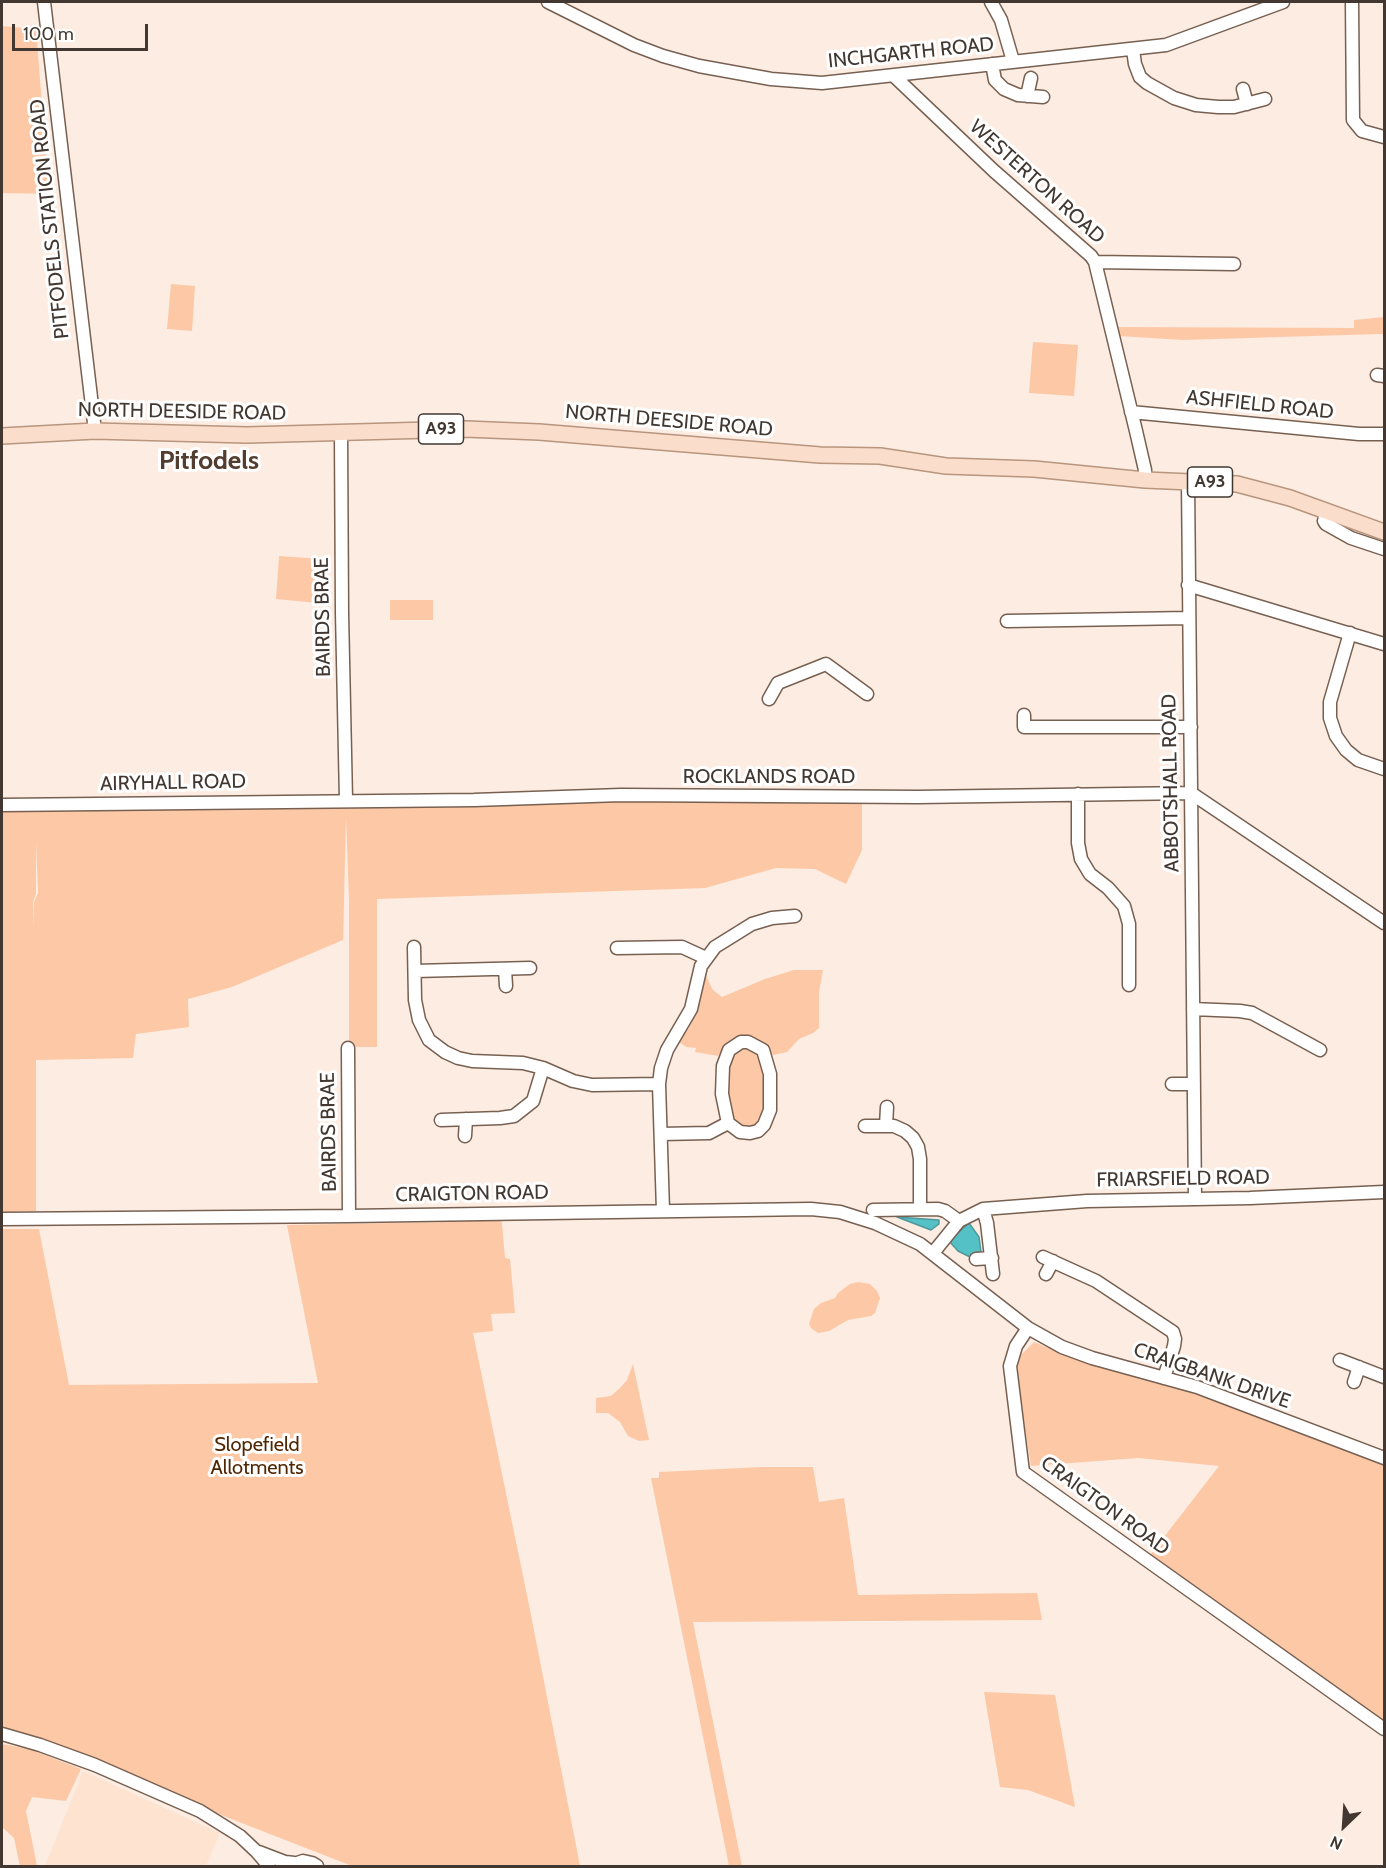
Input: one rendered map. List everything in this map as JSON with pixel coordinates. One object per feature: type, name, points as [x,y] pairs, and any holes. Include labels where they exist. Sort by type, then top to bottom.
[{"type":"main road","name":"NORTH DEESIDE ROAD","points":[[2,436],[94,431],[247,435],[466,429],[539,432],[820,455],[880,456],[946,466],[1034,468],[1145,480],[1237,484],[1265,490],[1384,532]]},
{"type":"street","name":"PITFODELS STATION ROAD","points":[[44,2],[94,431]]},
{"type":"street","name":"INCHGARTH ROAD","points":[[548,2],[634,45],[663,56],[699,66],[771,79],[822,83],[1166,45],[1196,36],[1283,2]]},
{"type":"street","points":[[991,2],[1001,20],[1013,61]]},
{"type":"street","points":[[1352,2],[1353,120],[1362,130],[1384,137]]},
{"type":"street","points":[[1133,50],[1140,77],[1165,94],[1207,106],[1234,107],[1265,99]]},
{"type":"street","points":[[992,64],[995,80],[1009,92],[1043,97]]},
{"type":"street","name":"WESTERTON ROAD","points":[[894,76],[994,171],[1095,262],[1145,470],[1145,480]]},
{"type":"street","points":[[1028,96],[1031,78]]},
{"type":"street","points":[[1243,90],[1247,104]]},
{"type":"street","points":[[1095,262],[1234,264]]},
{"type":"street","name":"ASHFIELD ROAD","points":[[1131,412],[1359,434],[1384,434]]},
{"type":"street","name":"BAIRDS BRAE","points":[[341,434],[346,800]]},
{"type":"street","name":"ABBOTSHALL ROAD","points":[[1188,481],[1195,1199]]},
{"type":"street","points":[[1327,511],[1324,521],[1326,524],[1351,538],[1384,549]]},
{"type":"street","points":[[1188,585],[1384,644]]},
{"type":"street","points":[[1007,621],[1189,618]]},
{"type":"street","points":[[1350,633],[1330,702],[1330,718],[1336,736],[1346,750],[1358,760],[1384,769]]},
{"type":"street","points":[[769,699],[778,683],[826,664],[867,694]]},
{"type":"street","points":[[1024,715],[1024,727],[1191,727]]},
{"type":"street","points":[[1191,793],[1384,922]]},
{"type":"street","name":"ROCKLANDS ROAD","points":[[346,800],[474,800],[621,795],[918,797],[1191,793]]},
{"type":"street","points":[[1078,794],[1078,843],[1082,859],[1090,874],[1108,888],[1124,906],[1129,924],[1129,985]]},
{"type":"street","name":"AIRYHALL ROAD","points":[[2,805],[346,800]]},
{"type":"street","points":[[663,1211],[659,1084],[661,1068],[667,1050],[691,1009],[698,974],[706,958],[726,939],[752,924],[772,918],[795,916]]},
{"type":"street","points":[[414,947],[415,999],[419,1020],[429,1040],[445,1052],[472,1061],[523,1063],[543,1068],[573,1081],[592,1085],[659,1084]]},
{"type":"street","points":[[617,948],[682,947],[706,958]]},
{"type":"street","points":[[415,971],[530,968]]},
{"type":"street","points":[[505,969],[506,986]]},
{"type":"street","points":[[1193,1008],[1252,1013],[1320,1050]]},
{"type":"street","points":[[741,1042],[748,1042],[763,1050],[766,1058],[770,1074],[770,1110],[764,1125],[758,1131],[750,1133],[740,1131],[728,1123],[722,1094],[723,1066],[729,1050],[741,1042]]},
{"type":"street","name":"BAIRDS BRAE","points":[[348,1048],[349,1216]]},
{"type":"street","points":[[441,1119],[514,1116],[532,1101],[543,1068]]},
{"type":"street","points":[[1172,1084],[1194,1084]]},
{"type":"street","points":[[886,1107],[886,1126]]},
{"type":"street","points":[[465,1136],[466,1119]]},
{"type":"street","points":[[660,1134],[709,1133],[728,1123]]},
{"type":"street","points":[[865,1126],[894,1126],[913,1138],[918,1147],[920,1208]]},
{"type":"street","name":"FRIARSFIELD ROAD","points":[[983,1209],[1087,1201],[1250,1198],[1384,1192]]},
{"type":"street","points":[[873,1210],[920,1208],[945,1211],[959,1221]]},
{"type":"street","name":"CRAIGTON ROAD","points":[[2,1219],[811,1209],[832,1210],[874,1223],[907,1237],[933,1252],[1028,1328],[1016,1346],[1010,1366],[1023,1472],[1384,1729]]},
{"type":"street","points":[[933,1252],[959,1221],[983,1209],[987,1223],[993,1274]]},
{"type":"street","points":[[976,1259],[992,1258]]},
{"type":"street","points":[[1046,1274],[1048,1259],[1096,1281],[1173,1332],[1174,1346],[1164,1378]]},
{"type":"street","name":"CRAIGBANK DRIVE","points":[[1028,1328],[1062,1347],[1092,1358],[1197,1388],[1384,1458]]},
{"type":"street","points":[[1340,1360],[1384,1377]]},
{"type":"street","points":[[1354,1382],[1359,1367]]},
{"type":"street","points":[[2,1734],[95,1765],[200,1811],[240,1836],[258,1852],[268,1866]]},
{"type":"street","points":[[258,1852],[291,1865],[307,1861],[317,1866]]},
{"type":"shaded area","points":[[83,1771],[220,1833],[206,1866],[45,1866]]},
{"type":"green space","points":[[2,26],[36,29],[49,194],[2,193]]},
{"type":"green space","points":[[171,284],[195,286],[192,331],[167,329]]},
{"type":"green space","points":[[1384,317],[1384,334],[1183,340],[1119,336],[1117,327],[1354,328],[1354,320]]},
{"type":"green space","points":[[1033,342],[1078,345],[1074,396],[1029,393]]},
{"type":"green space","points":[[279,556],[322,559],[318,603],[276,599]]},
{"type":"green space","points":[[390,600],[433,600],[433,620],[390,620]]},
{"type":"green space","points":[[862,797],[862,850],[846,884],[815,869],[776,868],[705,888],[377,899],[377,1047],[349,1047],[349,900],[346,817],[343,940],[232,987],[188,999],[189,1027],[136,1034],[133,1058],[36,1060],[36,1211],[2,1212],[2,805]],"holes":[[[36,840],[38,893],[34,902],[34,928],[33,902],[36,894]]]},
{"type":"green space","points":[[794,970],[823,970],[819,992],[819,1028],[799,1039],[787,1052],[773,1055],[765,1043],[746,1035],[736,1037],[725,1044],[718,1056],[695,1052],[696,1048],[686,1047],[679,1042],[696,1013],[705,974],[713,990],[722,997]]},
{"type":"green space","points":[[744,1046],[758,1052],[766,1080],[764,1115],[756,1127],[748,1129],[739,1127],[733,1122],[727,1098],[727,1066],[737,1049]]},
{"type":"green space","name":"Slopefield Allotments","points":[[501,1213],[505,1258],[510,1259],[515,1313],[491,1314],[493,1331],[473,1333],[580,1866],[352,1866],[3,1730],[2,1229],[39,1229],[69,1385],[318,1383],[287,1225],[451,1222],[450,1214]]},
{"type":"green space","points":[[858,1282],[870,1284],[877,1291],[880,1298],[875,1313],[871,1316],[848,1320],[829,1331],[818,1333],[811,1328],[809,1324],[814,1309],[821,1303],[835,1298],[850,1284]]},
{"type":"green space","points":[[1034,1342],[1060,1353],[1202,1396],[1384,1458],[1384,1721],[1150,1555],[1219,1466],[1138,1458],[1031,1466],[1017,1380],[1017,1359]]},
{"type":"green space","points":[[633,1364],[649,1440],[639,1441],[628,1436],[620,1422],[608,1413],[596,1413],[596,1398],[611,1396],[621,1387],[627,1380]]},
{"type":"green space","points":[[813,1467],[819,1502],[844,1498],[858,1595],[1037,1593],[1042,1620],[693,1622],[742,1866],[729,1866],[651,1478],[659,1478],[659,1472]]},
{"type":"green space","points":[[984,1692],[1055,1695],[1075,1807],[1028,1790],[1000,1787]]},
{"type":"green space","points":[[2,1744],[29,1749],[81,1769],[66,1801],[32,1797],[26,1811],[37,1866],[20,1866],[14,1838],[2,1827]]},
{"type":"water","points":[[897,1217],[939,1220],[939,1224],[931,1230]]},
{"type":"water","points":[[969,1223],[979,1237],[981,1252],[970,1257],[958,1251],[949,1241]]},
{"type":"district","name":"Pitfodels","points":[[209,461]]}]
